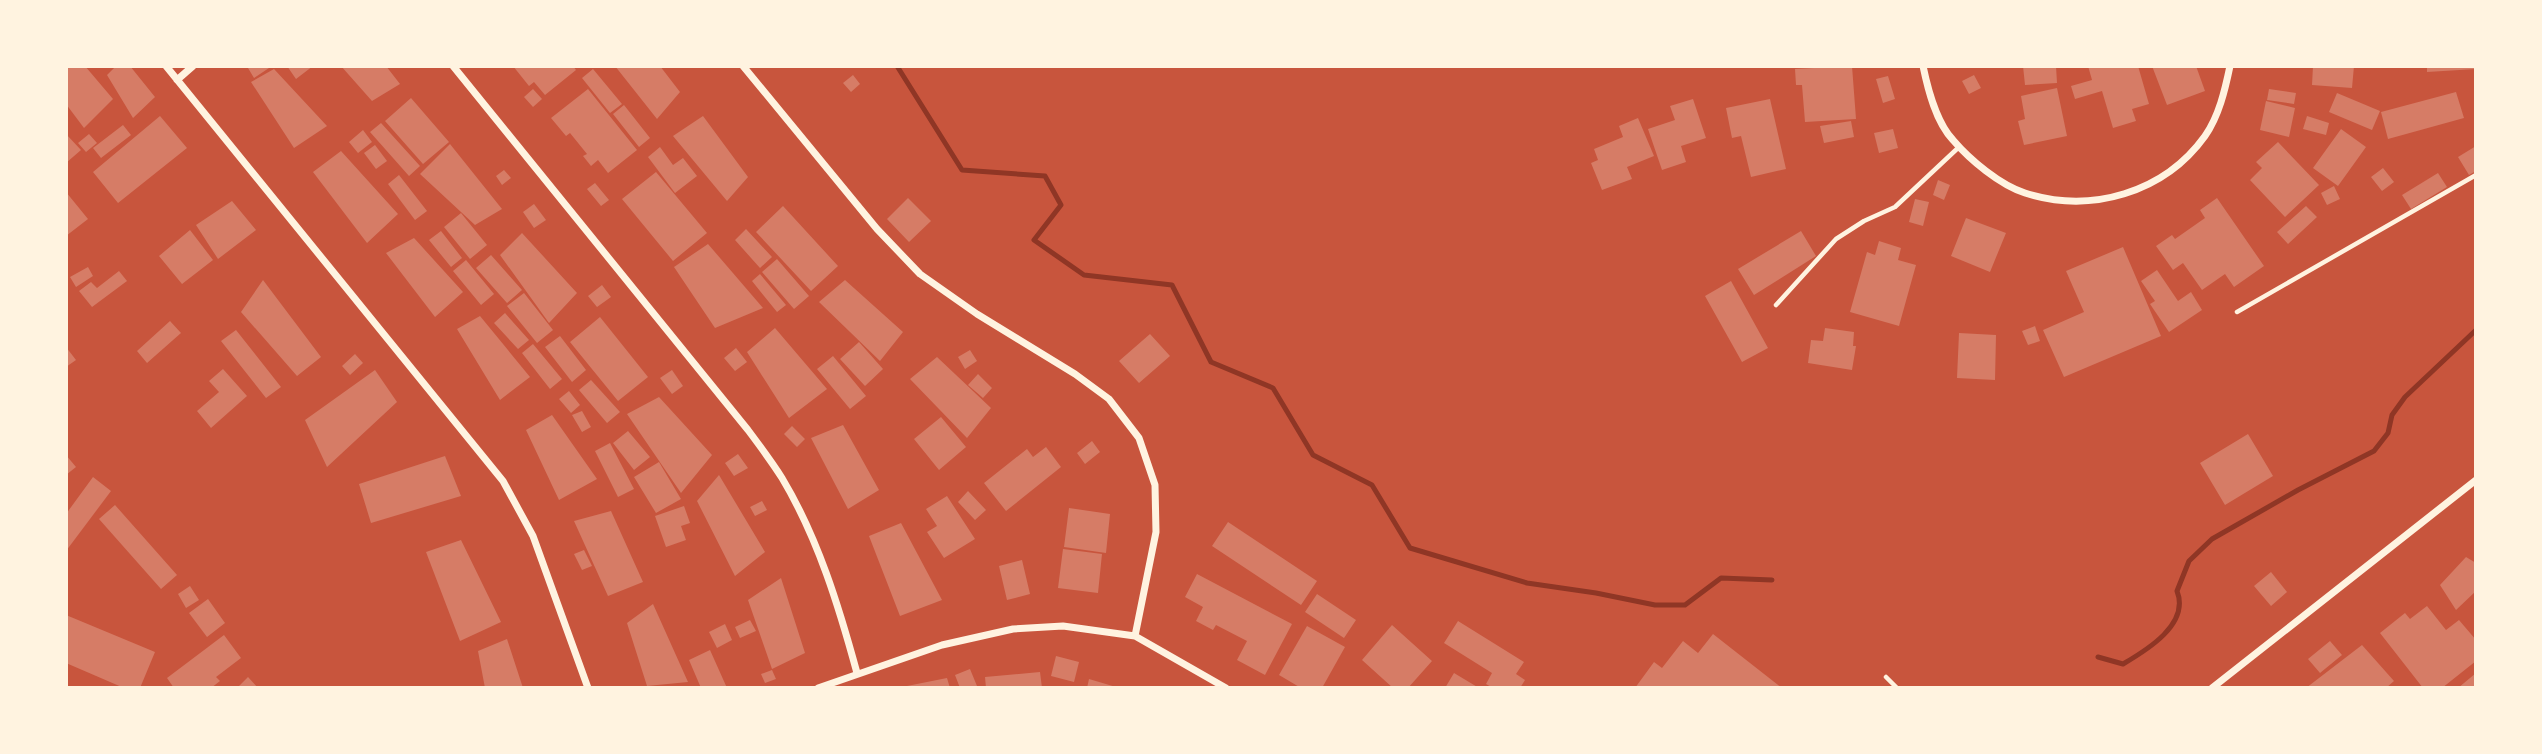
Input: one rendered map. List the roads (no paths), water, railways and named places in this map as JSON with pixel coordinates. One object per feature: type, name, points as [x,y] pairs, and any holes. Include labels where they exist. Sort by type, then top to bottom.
[{"type":"street","points":[[166,66],[503,481],[533,536],[588,688]]},
{"type":"street","points":[[177,80],[193,66]]},
{"type":"street","points":[[453,66],[748,430],[783,479],[811,535],[840,610],[857,673]]},
{"type":"street","points":[[743,66],[877,229],[920,274],[1109,399],[1139,438],[1155,485],[1156,532],[1135,636]]},
{"type":"street","points":[[1923,66],[1929,95],[1951,138],[1982,169],[2023,193],[2066,202],[2109,200],[2145,187],[2175,168],[2206,135],[2224,96],[2230,66]]},
{"type":"street","points":[[2212,688],[2476,480]]},
{"type":"street","points":[[818,688],[942,645],[1013,629],[1063,626],[1135,636],[1226,688]]},
{"type":"lane","points":[[1776,305],[1836,239],[1864,221],[1895,207],[1960,147]]},
{"type":"lane","points":[[2237,312],[2476,175]]},
{"type":"lane","points":[[1886,677],[1897,688]]},
{"type":"waterway","points":[[897,66],[962,170],[1045,176],[1061,205],[1034,240],[1084,275],[1172,285],[1211,362],[1273,388],[1313,455],[1372,485],[1410,548],[1527,583],[1655,605],[1685,605],[1721,578],[1772,580]]},
{"type":"waterway","points":[[2098,657],[2123,664],[2164,635],[2177,614],[2177,591],[2189,561],[2212,539],[2374,451],[2388,433],[2392,415],[2405,397],[2476,330]]}]
